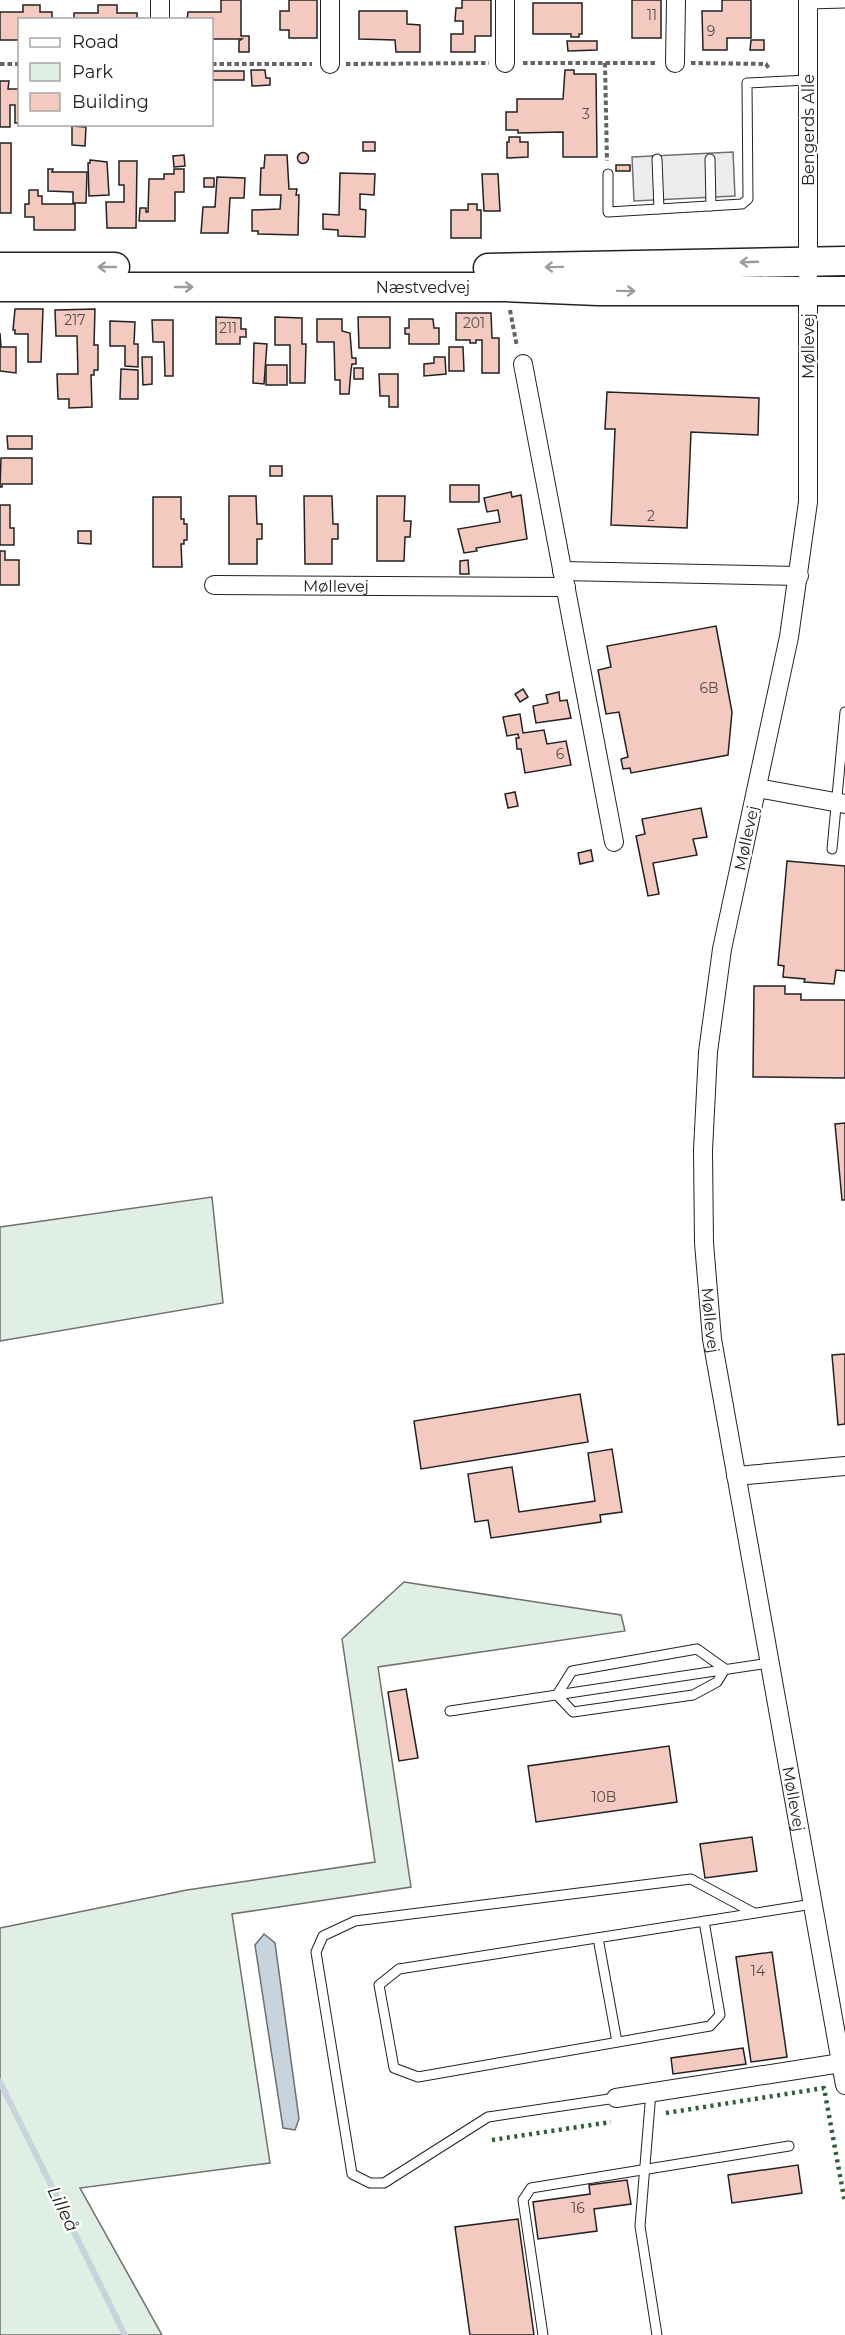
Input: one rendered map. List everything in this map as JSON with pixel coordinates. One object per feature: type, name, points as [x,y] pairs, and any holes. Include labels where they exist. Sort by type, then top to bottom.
[{"type":"main road","name":"Næstvedvej","points":[[0,267],[502,268],[845,261]]},
{"type":"main road","name":"Næstvedvej","points":[[0,287],[506,287],[598,291],[845,291]]},
{"type":"street","points":[[160,0],[160,18]]},
{"type":"street","points":[[330,0],[330,64]]},
{"type":"street","points":[[505,0],[505,63]]},
{"type":"street","points":[[675,63],[676,0]]},
{"type":"street","name":"Bengerds Alle","points":[[807,261],[808,2]]},
{"type":"street","name":"Møllevej","points":[[807,261],[808,502],[789,637],[722,949],[708,1052],[703,1150],[704,1243],[712,1339],[845,2085]]},
{"type":"street","points":[[523,364],[614,842]]},
{"type":"street","name":"Møllevej","points":[[214,585],[799,576]]},
{"type":"street","points":[[757,788],[841,804]]},
{"type":"street","points":[[736,1476],[845,1466]]},
{"type":"street","points":[[616,2098],[841,2063]]},
{"type":"lane","points":[[808,2],[845,3]]},
{"type":"lane","points":[[608,174],[608,212],[742,204],[748,199],[747,83],[808,80]]},
{"type":"lane","points":[[657,159],[659,209]]},
{"type":"lane","points":[[710,159],[711,206]]},
{"type":"lane","points":[[832,849],[841,804],[845,712]]},
{"type":"lane","points":[[557,1695],[572,1671],[697,1649],[725,1669]]},
{"type":"lane","points":[[450,1711],[769,1663]]},
{"type":"lane","points":[[557,1695],[573,1712],[693,1695],[717,1682],[725,1669]]},
{"type":"lane","points":[[616,2098],[488,2116],[384,2183],[370,2183],[352,2174],[316,1952],[323,1936],[355,1921],[690,1879],[754,1913]]},
{"type":"lane","points":[[704,1921],[720,2015],[710,2026],[418,2077],[394,2068],[379,1985],[399,1969],[754,1913],[813,1904]]},
{"type":"lane","points":[[598,1938],[617,2042]]},
{"type":"lane","points":[[651,2092],[640,2226],[657,2335]]},
{"type":"lane","points":[[543,2335],[523,2200],[531,2188],[789,2146]]},
{"type":"path","points":[[604,63],[608,174]]},
{"type":"path","points":[[0,64],[18,64]]},
{"type":"path","points":[[506,287],[519,356],[523,364]]},
{"type":"green space","points":[[212,1197],[223,1303],[0,1341],[0,1227]]},
{"type":"green space","points":[[404,1582],[621,1615],[625,1631],[378,1667],[411,1887],[232,1914],[270,2163],[80,2188],[162,2335],[0,2335],[0,1928],[187,1890],[375,1862],[342,1639]]},
{"type":"shaded area","points":[[733,152],[735,196],[634,201],[632,157]]},
{"type":"shaded area","points":[[264,1934],[275,1943],[299,2119],[295,2130],[283,2128],[255,1945]]},
{"type":"building","points":[[221,0],[241,0],[241,36],[249,36],[249,52],[239,52],[239,41],[242,39],[213,39],[213,18],[187,18],[188,12],[221,12]]},
{"type":"building","points":[[289,0],[317,0],[317,38],[289,38],[289,30],[280,30],[280,11],[289,11]]},
{"type":"building","points":[[462,0],[491,0],[491,36],[475,36],[475,52],[451,52],[451,34],[463,34],[463,21],[455,21],[456,8],[462,8]]},
{"type":"building","points":[[632,0],[661,0],[661,38],[632,38]]},
{"type":"building","points":[[722,0],[751,0],[751,38],[727,38],[727,50],[703,50],[702,11],[722,11]]},
{"type":"building","points":[[533,3],[582,3],[582,34],[579,34],[579,37],[571,37],[571,34],[533,34]]},
{"type":"building","points":[[23,5],[40,5],[40,12],[52,12],[52,18],[18,18],[18,40],[0,40],[0,12],[23,12]]},
{"type":"building","points":[[98,5],[117,5],[117,13],[137,13],[137,18],[74,18],[74,13],[98,13]]},
{"type":"building","points":[[359,11],[407,11],[407,24],[420,25],[420,52],[396,52],[395,40],[359,39]]},
{"type":"building","points":[[751,40],[764,40],[764,50],[750,50]]},
{"type":"building","points":[[567,41],[597,41],[597,50],[568,51]]},
{"type":"building","points":[[251,70],[265,70],[266,78],[270,78],[270,85],[252,86]]},
{"type":"building","points":[[565,70],[574,70],[574,74],[596,74],[597,157],[563,157],[563,132],[518,133],[518,130],[506,130],[506,112],[517,112],[517,99],[563,99]]},
{"type":"building","points":[[213,71],[244,71],[244,80],[213,80]]},
{"type":"building","points":[[0,81],[9,81],[8,89],[18,89],[18,123],[15,123],[15,105],[10,105],[10,127],[0,127]]},
{"type":"building","points":[[72,126],[86,127],[85,146],[72,145]]},
{"type":"building","points":[[509,137],[520,137],[520,142],[528,142],[528,157],[507,158]]},
{"type":"building","points":[[363,142],[375,142],[375,151],[363,151]]},
{"type":"building","points":[[0,143],[11,143],[11,213],[0,213]]},
{"type":"building","points":[[303,152],[309,158],[303,164],[297,158]]},
{"type":"building","points":[[184,155],[185,166],[174,167],[173,156]]},
{"type":"building","points":[[265,155],[287,155],[289,189],[297,189],[296,195],[299,195],[298,235],[258,234],[258,231],[252,231],[252,210],[280,209],[281,195],[260,195],[261,168],[264,168]]},
{"type":"building","points":[[90,160],[107,162],[109,195],[89,196],[88,163]]},
{"type":"building","points":[[119,161],[137,161],[136,228],[107,228],[106,202],[124,202],[124,185],[119,185]]},
{"type":"building","points":[[616,165],[630,165],[630,171],[616,171]]},
{"type":"building","points":[[48,169],[53,169],[52,172],[87,172],[86,203],[73,203],[73,192],[48,191]]},
{"type":"building","points":[[174,169],[184,169],[184,192],[175,192],[175,221],[139,221],[140,208],[146,208],[148,212],[149,179],[164,179],[164,174],[174,174]]},
{"type":"building","points":[[340,173],[375,174],[374,195],[360,194],[360,209],[366,210],[365,237],[338,236],[338,230],[323,229],[323,214],[339,215]]},
{"type":"building","points":[[482,174],[498,174],[500,211],[484,211]]},
{"type":"building","points":[[217,177],[245,178],[244,198],[230,198],[228,233],[201,233],[203,207],[215,207]]},
{"type":"building","points":[[204,178],[214,178],[214,187],[204,187]]},
{"type":"building","points":[[29,190],[38,190],[38,196],[42,196],[42,204],[75,204],[75,230],[34,230],[34,217],[25,217],[25,204],[29,204]]},
{"type":"building","points":[[468,204],[477,204],[477,210],[481,210],[481,238],[451,238],[451,210],[468,210]]},
{"type":"building","points":[[15,309],[43,309],[41,362],[28,362],[28,334],[15,334],[13,330]]},
{"type":"building","points":[[95,309],[94,345],[98,345],[98,370],[94,370],[94,375],[91,375],[92,407],[69,408],[69,399],[58,399],[57,374],[78,374],[77,336],[56,336],[55,310]]},
{"type":"building","points":[[456,313],[491,313],[492,338],[499,338],[499,373],[482,373],[482,340],[470,343],[470,340],[456,340]]},
{"type":"building","points":[[216,317],[241,318],[241,329],[246,329],[246,337],[240,337],[240,344],[216,344]]},
{"type":"building","points":[[275,317],[302,318],[302,344],[306,344],[305,383],[290,383],[290,345],[275,345]]},
{"type":"building","points":[[358,317],[390,317],[390,348],[359,348]]},
{"type":"building","points":[[317,319],[342,319],[342,331],[350,333],[352,358],[356,358],[356,364],[352,364],[349,394],[340,394],[340,380],[335,380],[334,342],[317,342]]},
{"type":"building","points":[[409,319],[433,319],[434,328],[439,328],[439,344],[409,344],[409,334],[405,334],[405,328],[409,328]]},
{"type":"building","points":[[152,320],[173,320],[173,376],[165,376],[164,342],[153,342]]},
{"type":"building","points":[[110,321],[135,322],[134,344],[138,344],[138,367],[125,366],[125,346],[110,346]]},
{"type":"building","points":[[0,333],[1,347],[16,347],[16,373],[0,371]]},
{"type":"building","points":[[254,343],[267,344],[264,384],[253,383]]},
{"type":"building","points":[[449,347],[463,347],[464,371],[449,371]]},
{"type":"building","points":[[142,357],[152,357],[152,384],[143,385]]},
{"type":"building","points":[[434,357],[445,357],[446,374],[424,376],[424,364],[434,363]]},
{"type":"building","points":[[266,365],[287,365],[287,385],[266,385]]},
{"type":"building","points":[[354,368],[363,368],[363,379],[354,379]]},
{"type":"building","points":[[121,369],[138,370],[138,399],[120,399]]},
{"type":"building","points":[[379,374],[398,374],[398,407],[389,407],[389,396],[380,396]]},
{"type":"building","points":[[607,392],[759,398],[758,435],[691,432],[687,528],[611,525],[615,429],[605,429]]},
{"type":"building","points":[[7,436],[32,436],[32,449],[8,449]]},
{"type":"building","points":[[1,458],[32,458],[32,484],[2,484],[0,487]]},
{"type":"building","points":[[270,466],[282,466],[282,476],[270,476]]},
{"type":"building","points":[[450,485],[479,485],[479,502],[450,502]]},
{"type":"building","points":[[511,492],[512,497],[521,495],[527,539],[476,548],[477,551],[464,553],[458,529],[500,522],[498,510],[487,512],[484,498]]},
{"type":"building","points":[[229,496],[256,496],[257,524],[262,524],[262,539],[257,539],[257,564],[229,564]]},
{"type":"building","points":[[304,496],[332,496],[333,524],[338,524],[338,539],[332,539],[332,564],[305,564]]},
{"type":"building","points":[[377,496],[405,496],[404,521],[411,521],[410,537],[405,537],[404,561],[377,561]]},
{"type":"building","points":[[153,497],[181,497],[181,519],[184,519],[184,524],[187,524],[187,540],[181,544],[182,567],[153,567]]},
{"type":"building","points":[[0,505],[10,505],[10,528],[14,528],[14,545],[0,545]]},
{"type":"building","points":[[78,531],[91,531],[91,544],[78,543]]},
{"type":"building","points":[[0,551],[5,551],[5,560],[19,560],[19,585],[0,585]]},
{"type":"building","points":[[468,560],[469,574],[460,574],[460,561]]},
{"type":"building","points":[[716,626],[732,712],[728,755],[631,773],[630,768],[623,769],[621,759],[628,757],[619,712],[606,714],[598,670],[611,667],[607,646]]},
{"type":"building","points":[[523,689],[528,697],[520,702],[515,694]]},
{"type":"building","points":[[559,692],[560,701],[567,700],[571,718],[536,723],[533,706],[548,703],[546,695]]},
{"type":"building","points":[[520,714],[523,733],[544,730],[547,744],[566,741],[571,765],[525,773],[521,749],[517,749],[518,734],[507,736],[503,717]]},
{"type":"building","points":[[515,792],[518,806],[508,808],[505,794]]},
{"type":"building","points":[[701,808],[707,837],[693,839],[697,855],[653,863],[659,894],[648,896],[636,836],[645,834],[642,819]]},
{"type":"building","points":[[591,850],[593,861],[580,864],[578,853]]},
{"type":"building","points":[[787,861],[845,866],[845,971],[836,970],[834,984],[804,982],[805,979],[783,977],[784,966],[778,965]]},
{"type":"building","points":[[754,986],[785,986],[785,994],[801,994],[801,1000],[845,1000],[845,1078],[753,1077]]},
{"type":"building","points":[[845,1123],[845,1200],[842,1200],[835,1124]]},
{"type":"building","points":[[845,1354],[845,1424],[838,1425],[832,1355]]},
{"type":"building","points":[[580,1394],[588,1442],[421,1469],[414,1421]]},
{"type":"building","points":[[612,1449],[622,1512],[600,1515],[601,1522],[491,1538],[488,1520],[475,1522],[468,1474],[512,1467],[519,1512],[595,1501],[588,1453]]},
{"type":"building","points":[[406,1689],[418,1758],[399,1761],[388,1692]]},
{"type":"building","points":[[669,1746],[677,1802],[536,1822],[528,1766]]},
{"type":"building","points":[[752,1837],[757,1871],[705,1878],[700,1844]]},
{"type":"building","points":[[772,1952],[787,2057],[751,2062],[736,1957]]},
{"type":"building","points":[[743,2048],[746,2064],[673,2074],[671,2058]]},
{"type":"building","points":[[798,2165],[802,2193],[732,2203],[728,2175]]},
{"type":"building","points":[[627,2180],[631,2204],[594,2209],[597,2231],[538,2239],[533,2202],[590,2194],[589,2185]]},
{"type":"building","points":[[518,2219],[534,2335],[470,2335],[455,2227]]},
{"type":"waterway","name":"Lilleå","points":[[0,2082],[125,2335]]},
{"type":"hedge","points":[[666,2113],[824,2088],[845,2203]]},
{"type":"hedge","points":[[492,2140],[611,2122]]}]
